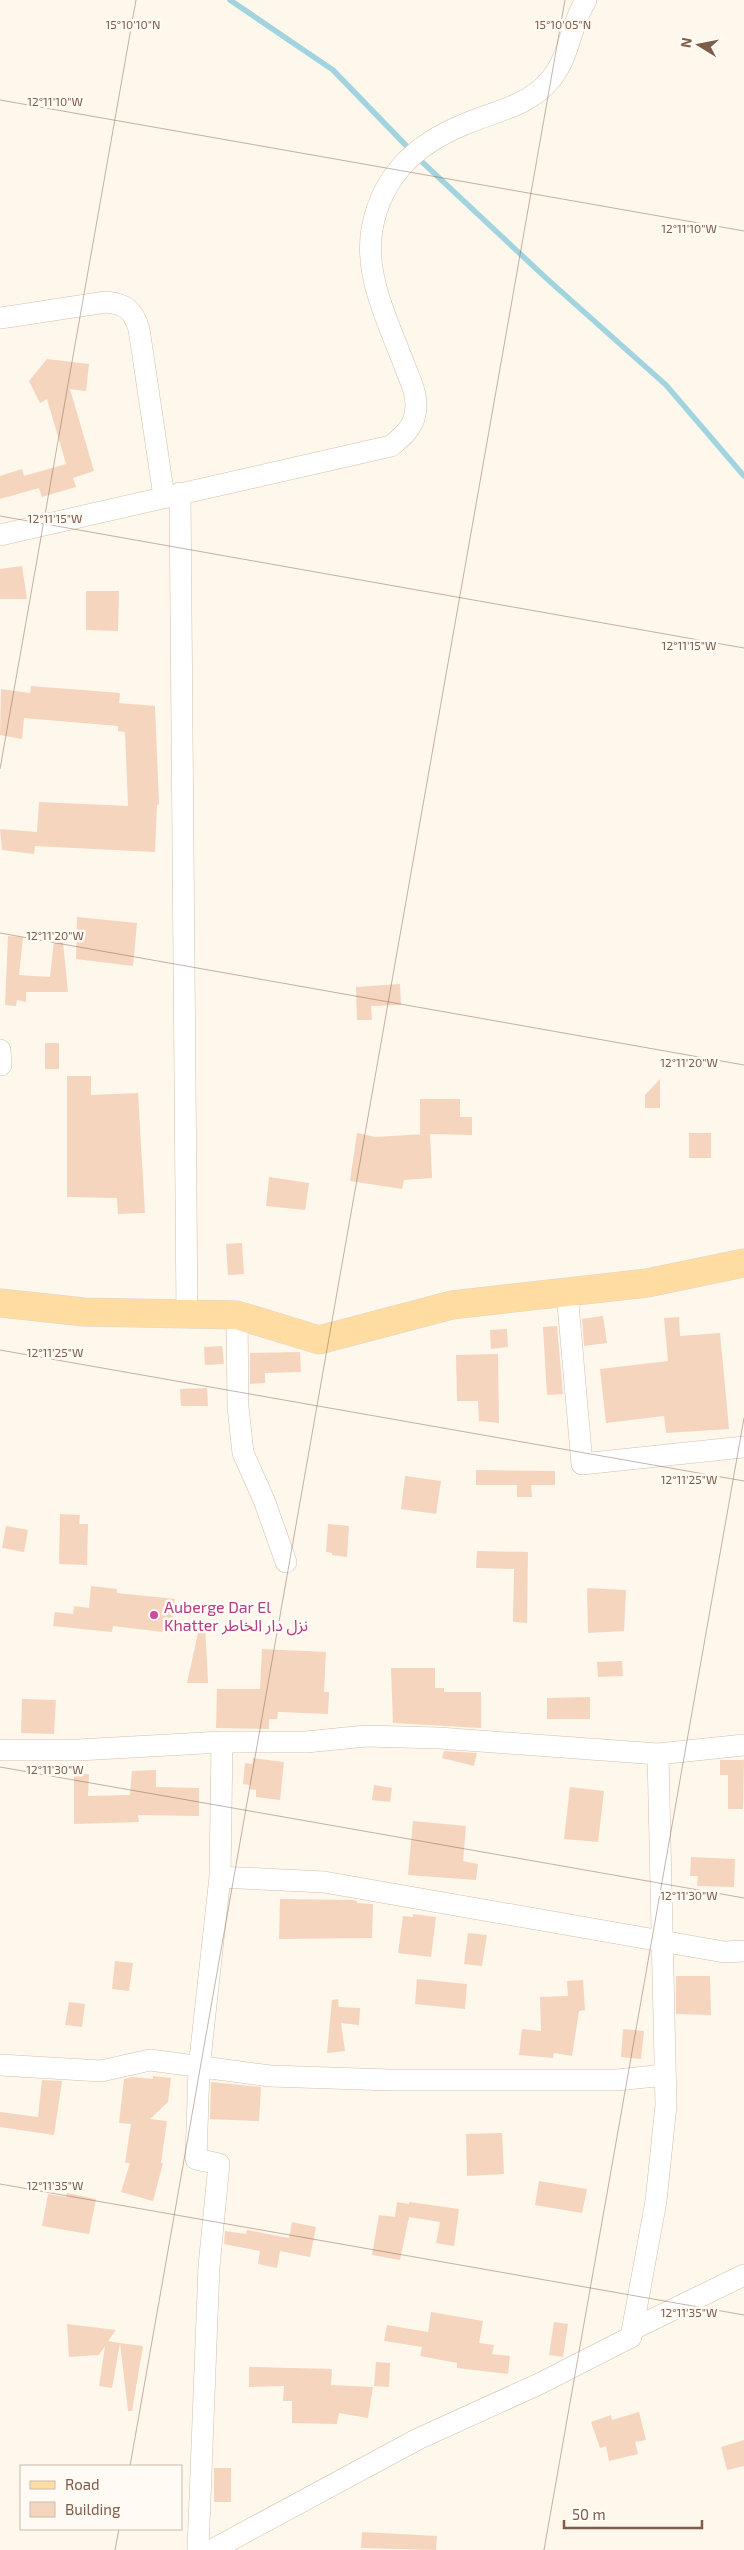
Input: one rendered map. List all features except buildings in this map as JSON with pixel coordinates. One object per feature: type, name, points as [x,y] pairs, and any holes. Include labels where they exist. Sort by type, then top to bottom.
[{"type":"main road","points":[[0,1303],[84,1312],[237,1316],[319,1340],[452,1305],[648,1283],[744,1263]]},
{"type":"street","points":[[0,535],[391,446],[406,434],[415,416],[416,395],[380,301],[371,266],[372,230],[382,195],[402,164],[434,140],[465,124],[529,99],[551,79],[567,54],[574,25],[586,0]]},
{"type":"street","points":[[0,318],[106,302],[122,304],[134,314],[139,329],[172,495],[187,1314]]},
{"type":"street","points":[[567,1292],[582,1464],[744,1447]]},
{"type":"street","points":[[237,1316],[238,1407],[243,1453],[264,1500],[286,1562]]},
{"type":"street","points":[[0,1750],[78,1750],[222,1742],[306,1742],[366,1736],[439,1738],[658,1754],[744,1745]]},
{"type":"street","points":[[198,2550],[209,2266],[219,2164],[196,2159],[199,2068],[220,1877],[222,1742]]},
{"type":"street","points":[[212,2550],[418,2439],[539,2384],[631,2337],[656,2201],[666,2105],[658,1754]]},
{"type":"street","points":[[220,1877],[324,1882],[724,1952],[744,1950]]},
{"type":"street","points":[[0,2065],[101,2071],[150,2060],[270,2076],[390,2080],[617,2080],[665,2075]]},
{"type":"street","points":[[633,2329],[744,2275]]},
{"type":"waterway","points":[[230,0],[333,70],[420,160],[546,278],[666,385],[744,476]]},
{"type":"place","name":"Auberge Dar El Khatter نزل دار الخاطر","points":[[154,1615]]}]
